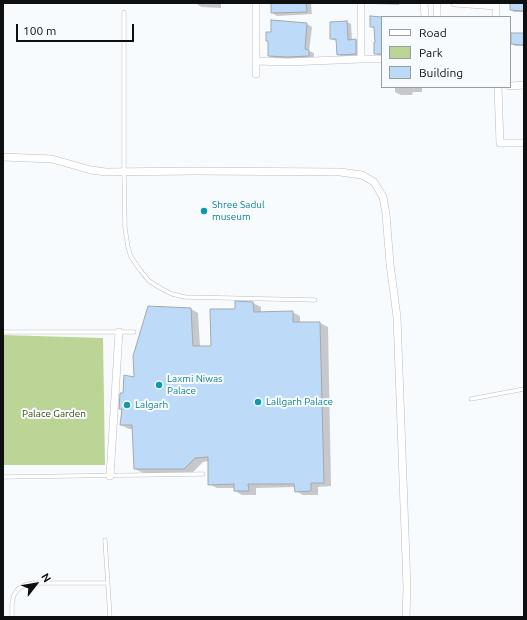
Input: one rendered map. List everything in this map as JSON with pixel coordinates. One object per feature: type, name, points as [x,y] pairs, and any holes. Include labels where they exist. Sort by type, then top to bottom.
[{"type":"street","points":[[256,3],[256,74]]},
{"type":"street","points":[[361,3],[361,59]]},
{"type":"street","points":[[424,3],[425,16]]},
{"type":"street","points":[[437,3],[437,16]]},
{"type":"street","points":[[455,3],[496,6],[496,16]]},
{"type":"street","points":[[256,61],[288,62],[381,59]]},
{"type":"street","points":[[511,86],[524,85]]},
{"type":"street","points":[[498,88],[500,143],[524,143]]},
{"type":"street","points":[[3,157],[52,159],[92,170],[106,172],[195,170],[340,172],[362,175],[374,182],[383,196],[397,317],[407,571],[406,617]]},
{"type":"street","points":[[110,476],[119,332]]},
{"type":"lane","points":[[124,12],[124,171],[126,228],[128,247],[131,257],[149,281],[172,294],[185,297],[315,300]]},
{"type":"lane","points":[[3,332],[134,332]]},
{"type":"lane","points":[[471,399],[524,389]]},
{"type":"lane","points":[[3,477],[203,474]]},
{"type":"lane","points":[[105,540],[110,617]]},
{"type":"lane","points":[[12,617],[12,603],[14,595],[18,588],[25,585],[33,583],[108,583]]},
{"type":"green space","name":"Palace Garden","points":[[3,335],[103,338],[105,465],[3,465]]},
{"type":"building","points":[[271,3],[306,3],[307,12],[271,13]]},
{"type":"building","points":[[510,3],[524,3],[524,11],[510,10]]},
{"type":"building","points":[[370,16],[381,17],[381,54],[374,54],[374,27],[370,27]]},
{"type":"building","points":[[271,20],[307,23],[305,49],[309,50],[309,56],[268,56],[268,41],[266,41],[266,32],[271,32]]},
{"type":"building","points":[[347,21],[348,40],[356,39],[356,54],[337,55],[336,39],[330,39],[330,22]]},
{"type":"building","points":[[511,33],[524,33],[524,45],[511,44]]},
{"type":"building","name":"Lallgarh Palace","points":[[235,301],[253,302],[254,312],[293,311],[293,322],[320,322],[324,483],[311,483],[311,491],[295,492],[294,484],[248,484],[249,491],[234,491],[234,484],[208,485],[208,457],[195,458],[184,469],[134,469],[132,425],[120,425],[122,409],[119,409],[120,393],[123,393],[124,375],[134,377],[133,356],[148,306],[191,308],[193,346],[211,346],[210,309],[235,309]]},
{"type":"place","name":"Shree Sadul museum","points":[[204,211]]},
{"type":"place","name":"Laxmi Niwas Palace","points":[[159,385]]},
{"type":"place","name":"Lallgarh Palace","points":[[258,402]]},
{"type":"place","name":"Lalgarh","points":[[127,405]]}]
